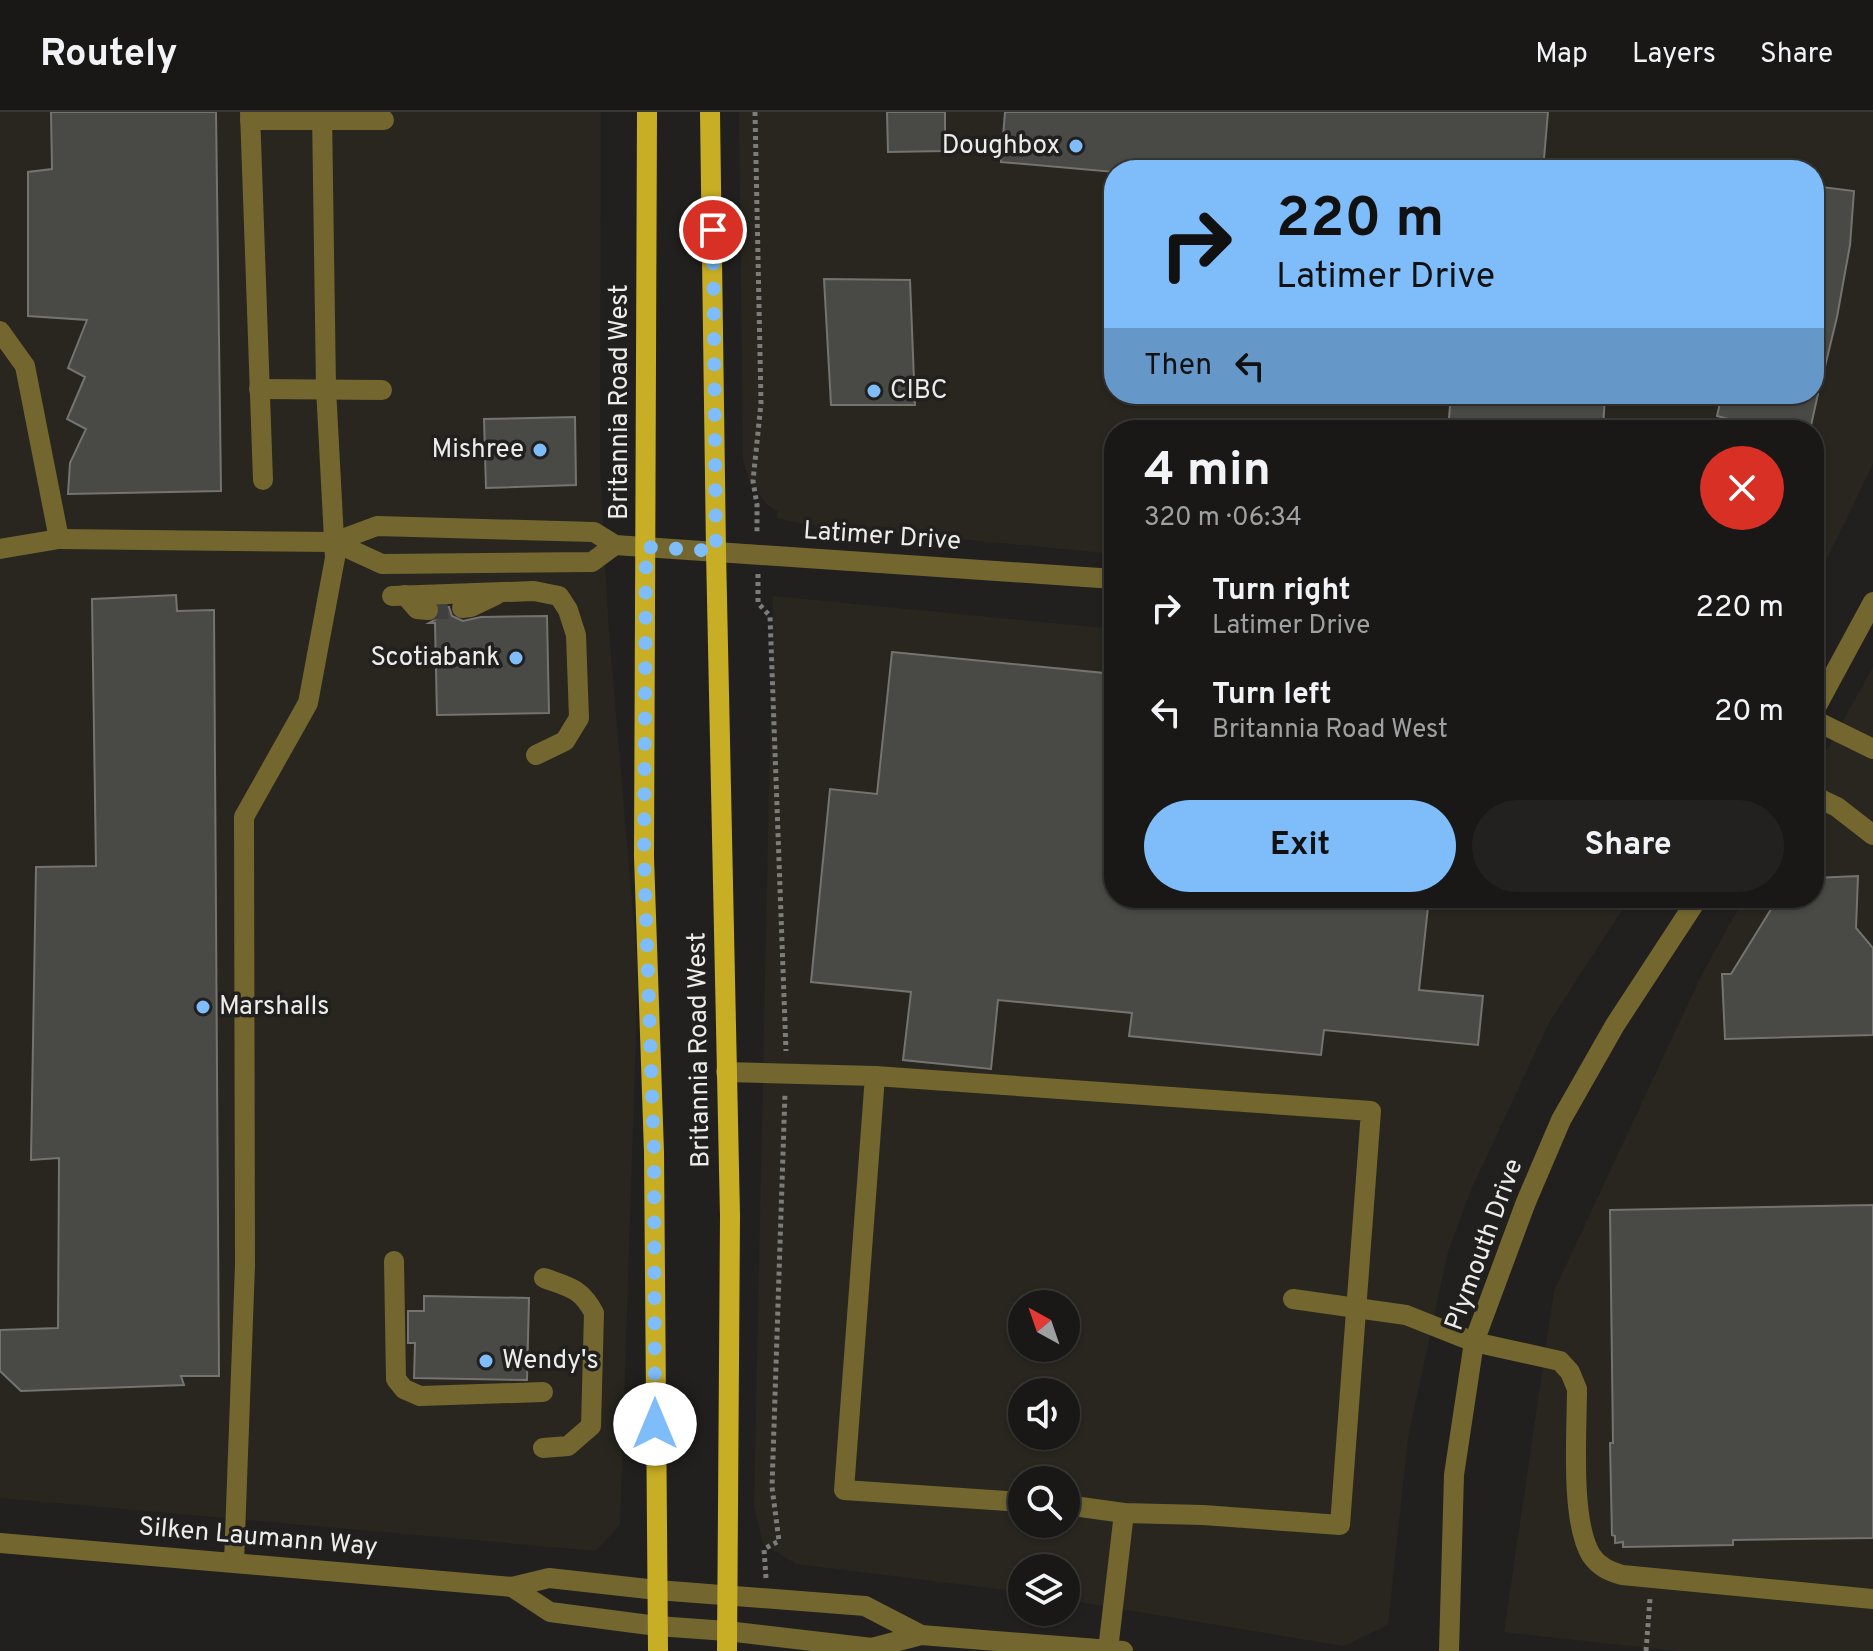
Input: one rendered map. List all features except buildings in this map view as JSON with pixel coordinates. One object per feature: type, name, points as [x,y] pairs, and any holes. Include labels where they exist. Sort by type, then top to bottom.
[{"type":"main road","name":"Britannia Road West","points":[[647,112],[644,857],[654,1152],[658,1651]]},
{"type":"main road","name":"Britannia Road West","points":[[710,112],[730,1216],[727,1641]]},
{"type":"street","points":[[263,480],[250,116],[384,120]]},
{"type":"street","points":[[234,1562],[245,1265],[244,817],[308,703],[335,558],[326,388],[322,116]]},
{"type":"street","points":[[0,331],[25,366],[59,539]]},
{"type":"street","points":[[259,389],[382,390]]},
{"type":"street","points":[[0,549],[59,539],[334,542],[377,526],[594,532],[615,545],[592,562],[382,564],[334,542]]},
{"type":"street","name":"Latimer Drive","points":[[615,545],[1104,578]]},
{"type":"street","points":[[428,610],[417,609],[398,595],[534,591],[559,596],[568,610],[576,635],[579,718],[565,741],[536,755]]},
{"type":"street","points":[[462,608],[471,607],[499,593]]},
{"type":"street","points":[[1824,693],[1873,602]]},
{"type":"street","points":[[1824,725],[1873,749]]},
{"type":"street","points":[[1824,801],[1873,835]]},
{"type":"street","name":"Plymouth Drive","points":[[1449,1651],[1454,1475],[1474,1342],[1526,1202],[1561,1120],[1615,1025],[1691,908]]},
{"type":"street","points":[[726,1072],[875,1076],[1371,1111],[1340,1525],[1124,1513],[1080,1507]]},
{"type":"street","points":[[875,1076],[844,1490],[1008,1501]]},
{"type":"street","points":[[394,1261],[396,1379],[404,1389],[420,1396],[543,1392]]},
{"type":"street","points":[[543,1448],[568,1446],[591,1426],[594,1313],[585,1297],[575,1289],[544,1278]]},
{"type":"street","points":[[1293,1299],[1406,1315],[1474,1342],[1560,1361],[1570,1372],[1577,1389],[1578,1503],[1583,1535],[1592,1556],[1603,1569],[1622,1575],[1873,1599]]},
{"type":"street","points":[[921,1635],[1115,1650],[1124,1513]]},
{"type":"street","name":"Silken Laumann Way","points":[[0,1543],[512,1587],[549,1578],[657,1590],[865,1606],[921,1635]]},
{"type":"street","name":"Silken Laumann Way","points":[[512,1587],[550,1612],[657,1626],[727,1641],[872,1648],[921,1635]]},
{"type":"path","points":[[755,112],[761,403],[753,481],[757,505]]},
{"type":"path","points":[[1646,1651],[1652,1578]]},
{"type":"shaded area","points":[[0,112],[601,112],[600,466],[608,618],[638,973],[620,1525],[596,1551],[0,1498]]},
{"type":"shaded area","points":[[739,112],[1873,112],[1873,464],[1824,565],[1824,420],[1104,420],[1104,553],[803,524],[776,518],[778,511],[767,505],[750,482],[743,461]]},
{"type":"shaded area","points":[[773,596],[1104,628],[1104,908],[1623,908],[1550,1021],[1471,1190],[1448,1252],[1408,1438],[1388,1625],[1344,1646],[1080,1602],[1080,1554],[1008,1554],[1008,1590],[796,1564],[763,1544],[754,1507]]},
{"type":"shaded area","points":[[1873,667],[1873,1651],[1677,1651],[1504,1632],[1554,1291],[1701,976],[1738,908],[1824,908],[1824,755]]},
{"type":"tunnel","points":[[428,610],[462,608]]},
{"type":"place","name":"Doughbox","points":[[1076,146]]},
{"type":"place","name":"CIBC","points":[[874,391]]},
{"type":"place","name":"Mishree","points":[[540,450]]},
{"type":"place","name":"Scotiabank","points":[[516,658]]},
{"type":"place","name":"Marshalls","points":[[203,1007]]},
{"type":"place","name":"Wendy's","points":[[486,1361]]},
{"type":"route","points":[[655,1424],[654,1152],[644,857],[646,547],[716,551],[713,230]]}]
